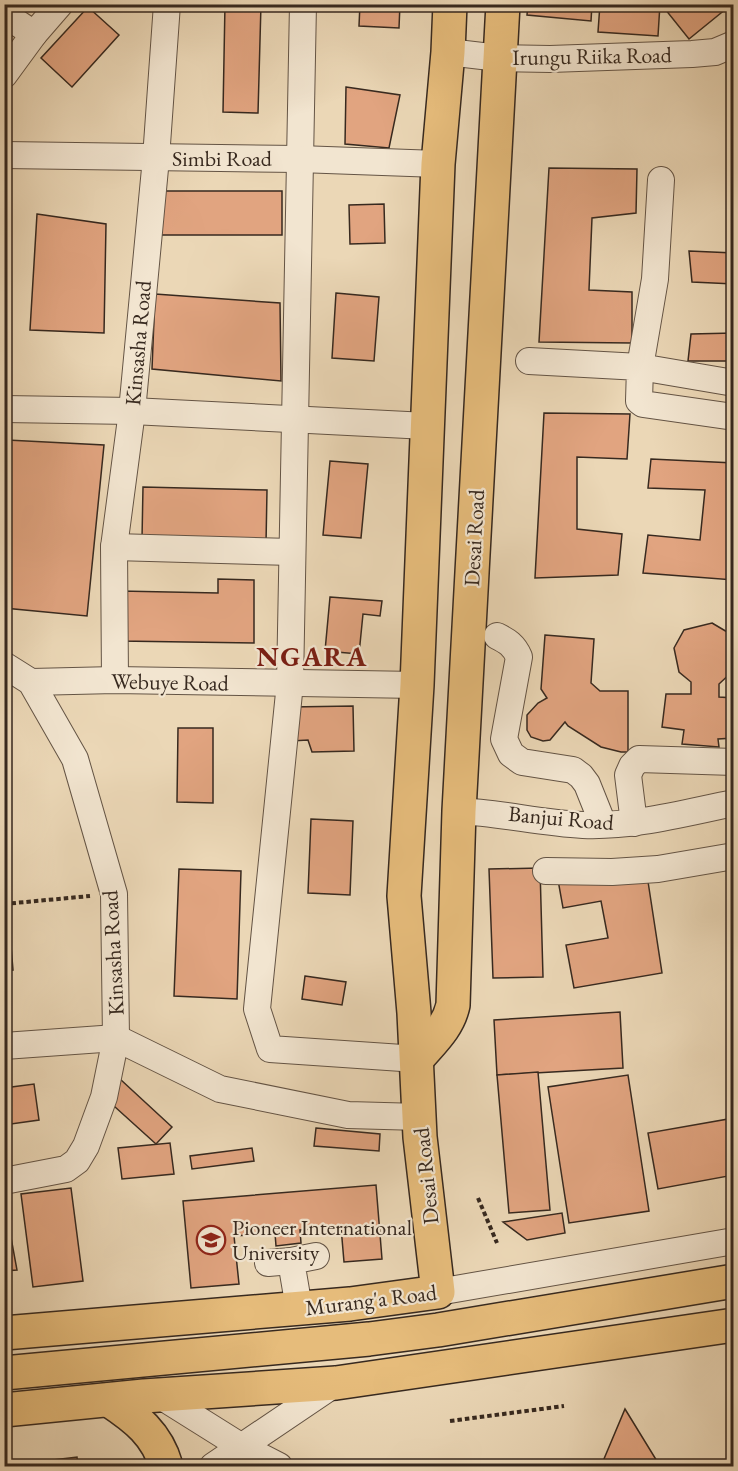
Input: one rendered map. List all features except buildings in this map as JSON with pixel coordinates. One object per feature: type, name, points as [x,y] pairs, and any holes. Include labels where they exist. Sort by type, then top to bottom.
[{"type":"main road","name":"Desai Road","points":[[438,1292],[420,1117],[404,896],[417,685],[438,164],[450,4]]},
{"type":"main road","name":"Desai Road","points":[[417,1059],[450,1019],[453,1005],[459,811],[503,4]]},
{"type":"main road","name":"Murang'a Road","points":[[4,1373],[369,1339],[734,1281]]},
{"type":"main road","name":"Murang'a Road","points":[[4,1333],[350,1304],[438,1292]]},
{"type":"main road","points":[[4,1410],[159,1395],[336,1383],[734,1324]]},
{"type":"main road","points":[[109,1400],[132,1415],[148,1430],[157,1444],[166,1467]]},
{"type":"street","points":[[4,75],[34,34],[60,4]]},
{"type":"street","name":"Kinsasha Road","points":[[115,680],[114,547],[132,411],[156,158],[167,4]]},
{"type":"street","points":[[303,4],[290,683],[257,1009],[270,1049],[417,1059]]},
{"type":"street","points":[[4,14],[34,34]]},
{"type":"street","name":"Irungu Riika Road","points":[[448,52],[499,58],[550,59],[692,54],[715,52],[734,44]]},
{"type":"street","name":"Simbi Road","points":[[4,155],[299,159],[438,164]]},
{"type":"street","points":[[661,180],[655,279],[640,367],[639,401],[643,404],[673,410],[734,417]]},
{"type":"street","points":[[529,361],[640,367],[734,383]]},
{"type":"street","points":[[673,410],[677,374]]},
{"type":"street","points":[[4,409],[132,411],[428,426]]},
{"type":"street","points":[[114,547],[292,552]]},
{"type":"street","points":[[497,636],[516,649],[519,657],[504,739],[511,754],[522,762],[573,770],[581,776],[587,784],[603,824]]},
{"type":"street","points":[[4,665],[31,682]]},
{"type":"street","name":"Webuye Road","points":[[31,682],[115,680],[417,685]]},
{"type":"street","name":"Kinsasha Road","points":[[4,1181],[66,1169],[77,1161],[86,1146],[104,1097],[117,1038],[114,894],[75,759],[31,682]]},
{"type":"street","points":[[634,823],[628,775],[632,766],[639,759],[734,762]]},
{"type":"street","name":"Banjui Road","points":[[459,811],[492,812],[549,822],[634,823],[734,802]]},
{"type":"street","points":[[546,871],[612,872],[658,869],[734,856]]},
{"type":"street","points":[[4,1046],[117,1038],[220,1089],[348,1115],[420,1117]]},
{"type":"street","name":"Murang'a Road","points":[[438,1292],[734,1241]]},
{"type":"street","points":[[299,1308],[279,1262],[316,1256]]},
{"type":"street","points":[[213,1467],[336,1383]]},
{"type":"street","points":[[159,1395],[242,1447],[279,1467]]},
{"type":"path","points":[[4,904],[114,894]]},
{"type":"path","points":[[478,1198],[497,1243]]},
{"type":"path","points":[[450,1421],[564,1406]]},
{"type":"place","name":"Pioneer International University","points":[[211,1240]]},
{"type":"district","name":"NGARA","points":[[312,656]]}]
